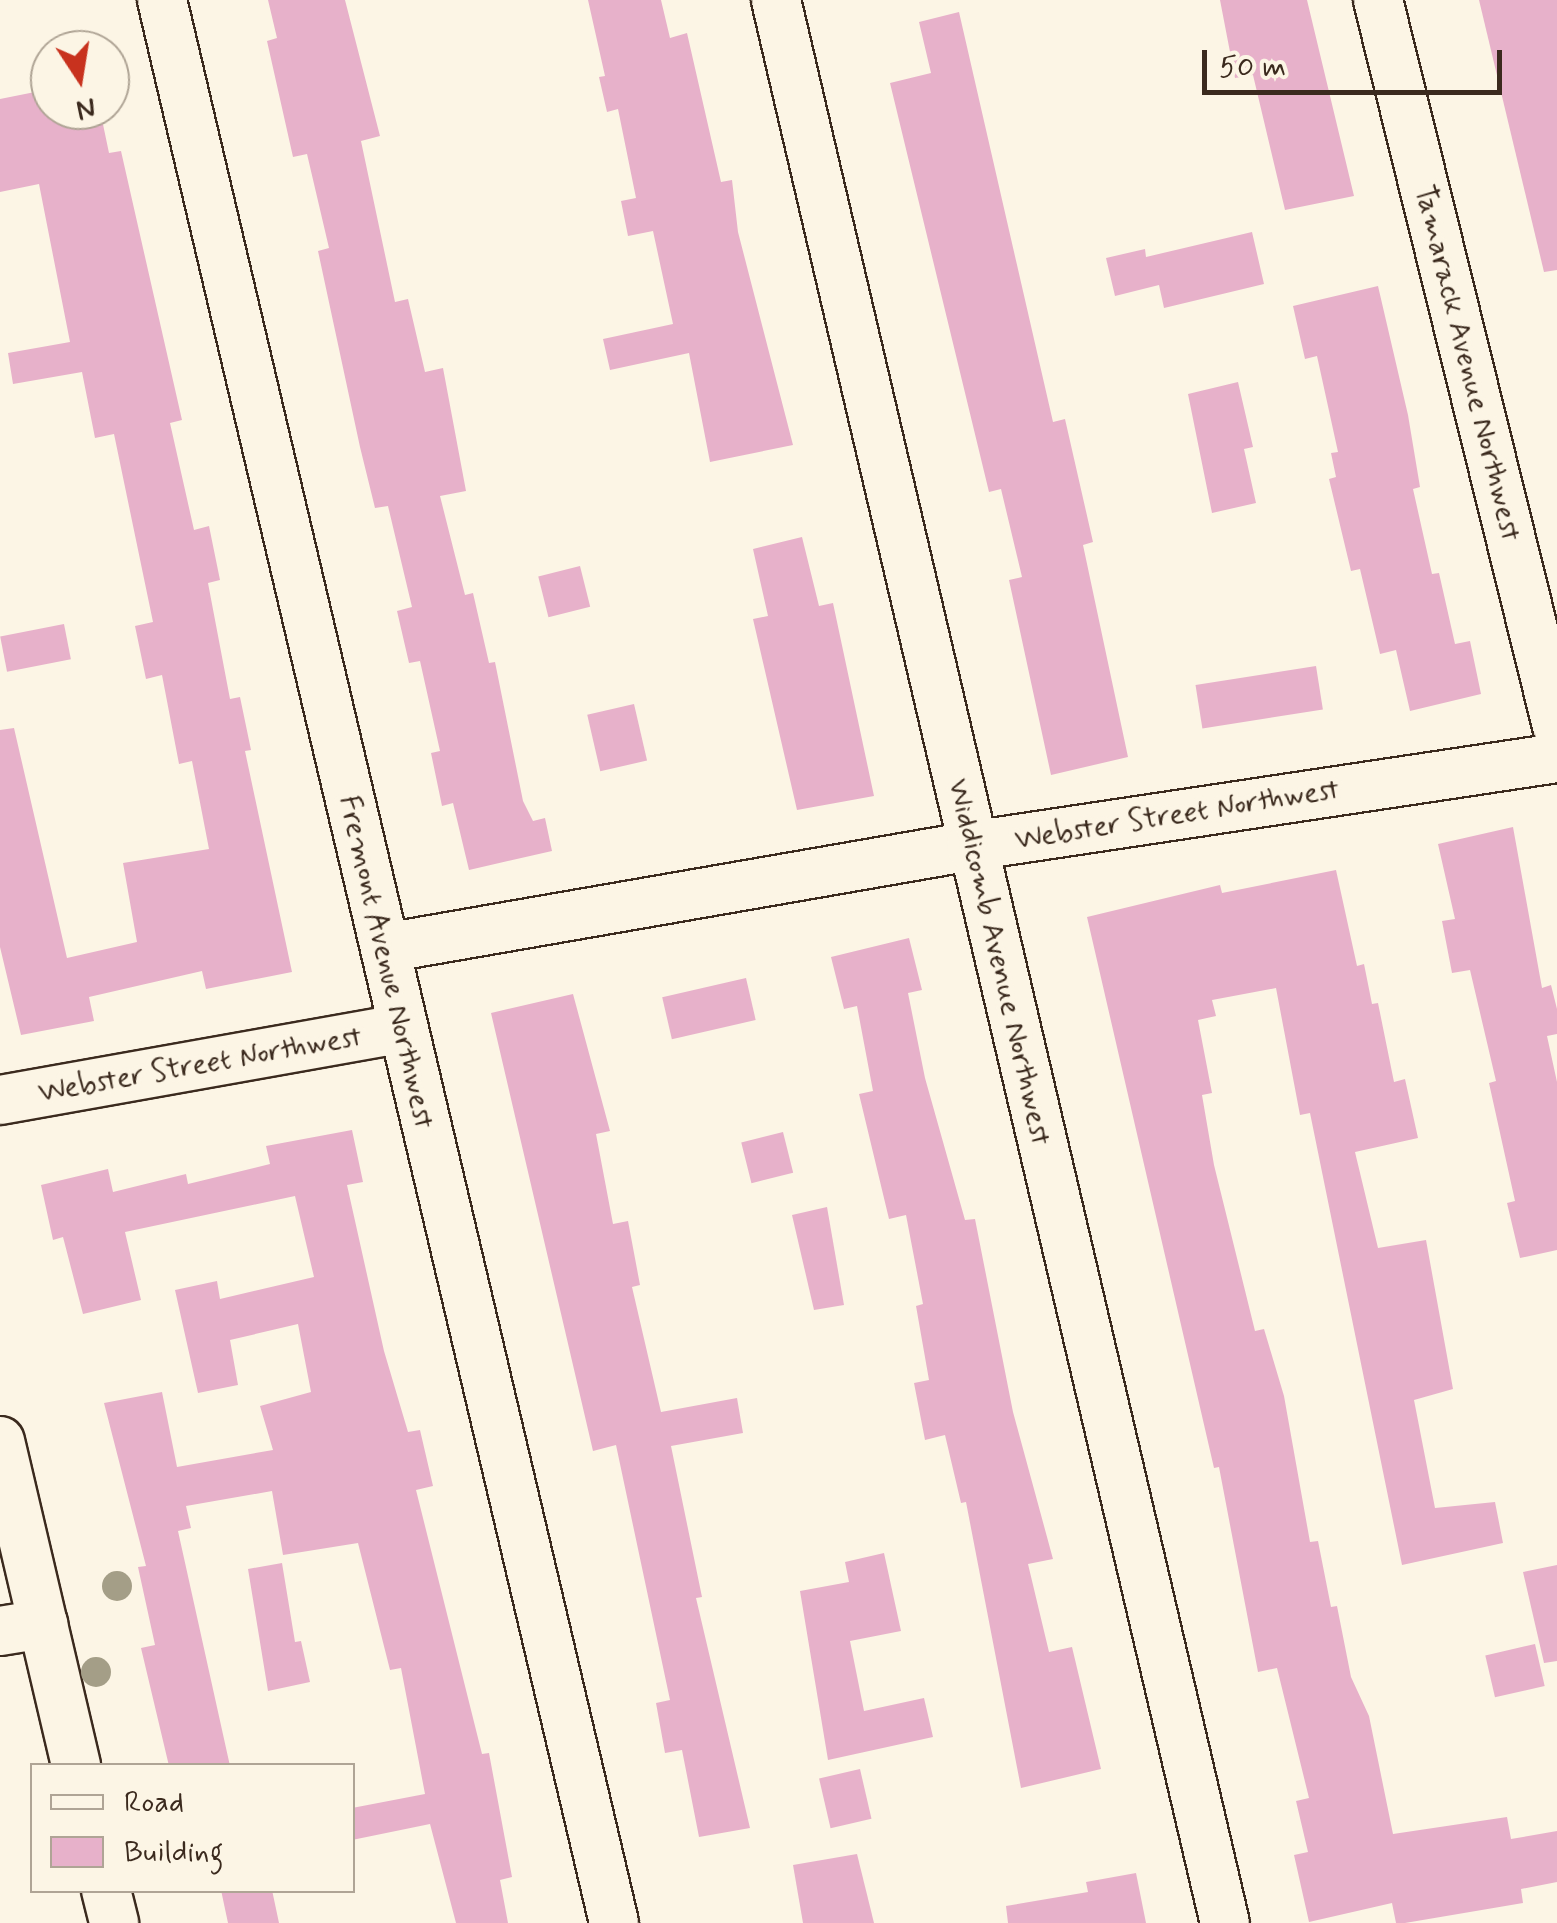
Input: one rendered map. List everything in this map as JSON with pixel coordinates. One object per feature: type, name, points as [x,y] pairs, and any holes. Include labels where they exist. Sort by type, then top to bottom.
[{"type":"street","name":"Fremont Avenue Northwest","points":[[162,0],[400,1029],[614,1923]]},
{"type":"street","name":"Widdicomb Avenue Northwest","points":[[776,0],[1225,1923]]},
{"type":"street","name":"Tamarack Avenue Northwest","points":[[1378,0],[1557,726]]},
{"type":"street","name":"Webster Street Northwest","points":[[384,948],[971,846],[1557,758]]},
{"type":"street","name":"Webster Street Northwest","points":[[0,1100],[400,1029]]},
{"type":"street","points":[[0,1442],[22,1627],[75,1763]]},
{"type":"street","points":[[107,1893],[114,1923]]},
{"type":"building","points":[[268,0],[345,0],[380,136],[361,141],[395,302],[408,299],[425,372],[443,368],[466,491],[440,496],[465,595],[473,593],[489,663],[495,662],[523,801],[533,821],[545,818],[552,851],[469,870],[453,803],[442,806],[431,753],[440,751],[420,661],[409,663],[397,611],[412,607],[388,506],[375,508],[360,447],[318,251],[329,248],[307,154],[293,157],[267,41],[277,38]]},
{"type":"building","points":[[588,0],[661,0],[670,38],[687,33],[721,182],[732,180],[738,232],[793,445],[710,462],[689,353],[610,370],[603,339],[673,324],[653,231],[628,236],[621,201],[636,198],[618,109],[607,112],[599,77],[605,76]]},
{"type":"building","points":[[1220,0],[1307,0],[1354,196],[1285,210],[1253,75],[1235,78]]},
{"type":"building","points":[[1479,0],[1557,0],[1557,270],[1544,272]]},
{"type":"building","points":[[959,12],[1053,422],[1065,419],[1093,542],[1083,545],[1128,757],[1051,775],[1009,580],[1022,577],[1001,489],[989,492],[890,83],[931,73],[919,22]]},
{"type":"building","points":[[30,93],[30,130],[104,130],[109,153],[121,151],[182,420],[170,423],[194,530],[209,526],[220,580],[208,583],[230,699],[240,697],[251,750],[245,751],[292,972],[206,989],[202,971],[89,997],[94,1021],[21,1035],[0,947],[0,730],[14,728],[67,958],[137,942],[123,863],[209,849],[192,761],[179,764],[162,675],[146,679],[135,626],[153,622],[114,434],[95,438],[82,372],[13,384],[8,353],[70,342],[39,184],[0,192],[0,99]]},
{"type":"building","points":[[1252,232],[1264,284],[1164,308],[1159,285],[1115,296],[1106,258],[1145,249],[1146,257]]},
{"type":"building","points":[[1378,286],[1408,415],[1420,487],[1413,489],[1432,574],[1439,573],[1455,644],[1470,641],[1481,694],[1410,711],[1396,650],[1380,654],[1360,569],[1351,571],[1329,479],[1336,477],[1331,453],[1338,452],[1317,356],[1305,359],[1293,306]]},
{"type":"building","points":[[1238,382],[1253,447],[1244,449],[1256,503],[1212,513],[1188,394]]},
{"type":"building","points":[[802,537],[819,606],[833,603],[874,796],[797,810],[753,619],[768,616],[753,549]]},
{"type":"building","points":[[580,566],[590,607],[548,617],[538,576]]},
{"type":"building","points":[[64,624],[71,659],[7,672],[0,636]]},
{"type":"building","points":[[1316,666],[1323,709],[1202,729],[1196,685]]},
{"type":"building","points":[[634,704],[647,761],[600,771],[587,715]]},
{"type":"building","points":[[1513,827],[1542,988],[1551,985],[1557,1009],[1557,1034],[1547,1036],[1557,1082],[1557,1250],[1520,1258],[1507,1203],[1515,1201],[1489,1083],[1496,1081],[1470,970],[1452,973],[1442,921],[1455,919],[1438,844]]},
{"type":"building","points":[[1336,870],[1357,966],[1364,964],[1372,1004],[1378,1003],[1394,1082],[1405,1079],[1418,1138],[1355,1152],[1378,1248],[1426,1240],[1453,1389],[1414,1400],[1435,1508],[1495,1502],[1503,1543],[1402,1565],[1310,1113],[1300,1115],[1276,988],[1212,1000],[1216,1016],[1198,1020],[1212,1093],[1202,1095],[1214,1165],[1255,1331],[1264,1329],[1284,1396],[1310,1542],[1318,1541],[1331,1607],[1337,1606],[1351,1677],[1369,1716],[1393,1834],[1507,1817],[1511,1839],[1557,1831],[1557,1882],[1521,1889],[1523,1903],[1405,1923],[1396,1923],[1392,1903],[1309,1922],[1294,1855],[1308,1852],[1296,1801],[1309,1798],[1277,1668],[1258,1672],[1219,1467],[1214,1468],[1087,917],[1220,885],[1222,893]]},
{"type":"building","points":[[909,938],[922,990],[908,993],[925,1078],[965,1220],[975,1219],[1013,1412],[1053,1559],[1028,1564],[1049,1652],[1072,1647],[1101,1769],[1021,1788],[966,1502],[961,1503],[945,1435],[925,1440],[914,1383],[929,1380],[916,1306],[923,1304],[906,1215],[889,1219],[859,1094],[873,1091],[857,1006],[844,1009],[831,957]]},
{"type":"building","points":[[746,978],[756,1020],[672,1039],[662,997]]},
{"type":"building","points":[[573,994],[610,1131],[596,1134],[613,1224],[628,1221],[640,1285],[632,1287],[661,1412],[737,1398],[743,1433],[671,1446],[702,1597],[696,1598],[750,1828],[699,1837],[682,1750],[665,1753],[656,1703],[670,1700],[616,1445],[593,1451],[491,1013]]},
{"type":"building","points":[[352,1130],[363,1182],[347,1185],[384,1351],[408,1432],[420,1430],[433,1486],[416,1490],[482,1754],[489,1753],[512,1877],[500,1880],[508,1923],[456,1923],[430,1824],[355,1839],[355,1807],[425,1794],[401,1668],[390,1670],[358,1543],[283,1555],[272,1491],[186,1506],[191,1528],[178,1531],[229,1763],[168,1763],[141,1648],[155,1645],[138,1567],[146,1566],[104,1403],[162,1392],[177,1467],[273,1450],[260,1406],[311,1392],[298,1324],[230,1340],[238,1385],[198,1393],[175,1290],[217,1281],[220,1299],[314,1277],[295,1196],[125,1232],[141,1300],[83,1314],[63,1237],[53,1240],[41,1185],[108,1169],[113,1192],[186,1174],[188,1184],[270,1164],[266,1146]]},
{"type":"building","points":[[783,1132],[793,1173],[751,1183],[741,1142]]},
{"type":"building","points":[[827,1207],[844,1305],[814,1310],[792,1215]]},
{"type":"building","points":[[884,1553],[901,1631],[850,1641],[864,1711],[924,1698],[933,1737],[828,1760],[800,1591],[849,1582],[845,1562]]},
{"type":"building","points":[[282,1563],[295,1642],[301,1641],[310,1682],[268,1691],[248,1569]]},
{"type":"building","points":[[1557,1565],[1557,1661],[1544,1663],[1523,1572]]},
{"type":"building","points":[[1535,1644],[1545,1686],[1495,1697],[1485,1655]]},
{"type":"building","points":[[860,1769],[871,1819],[831,1828],[819,1778]]},
{"type":"building","points":[[857,1854],[874,1923],[803,1923],[793,1865]]},
{"type":"building","points":[[1136,1873],[1146,1923],[1008,1923],[1006,1906],[1088,1892],[1086,1882]]},
{"type":"building","points":[[222,1893],[273,1893],[279,1923],[228,1923]]}]
